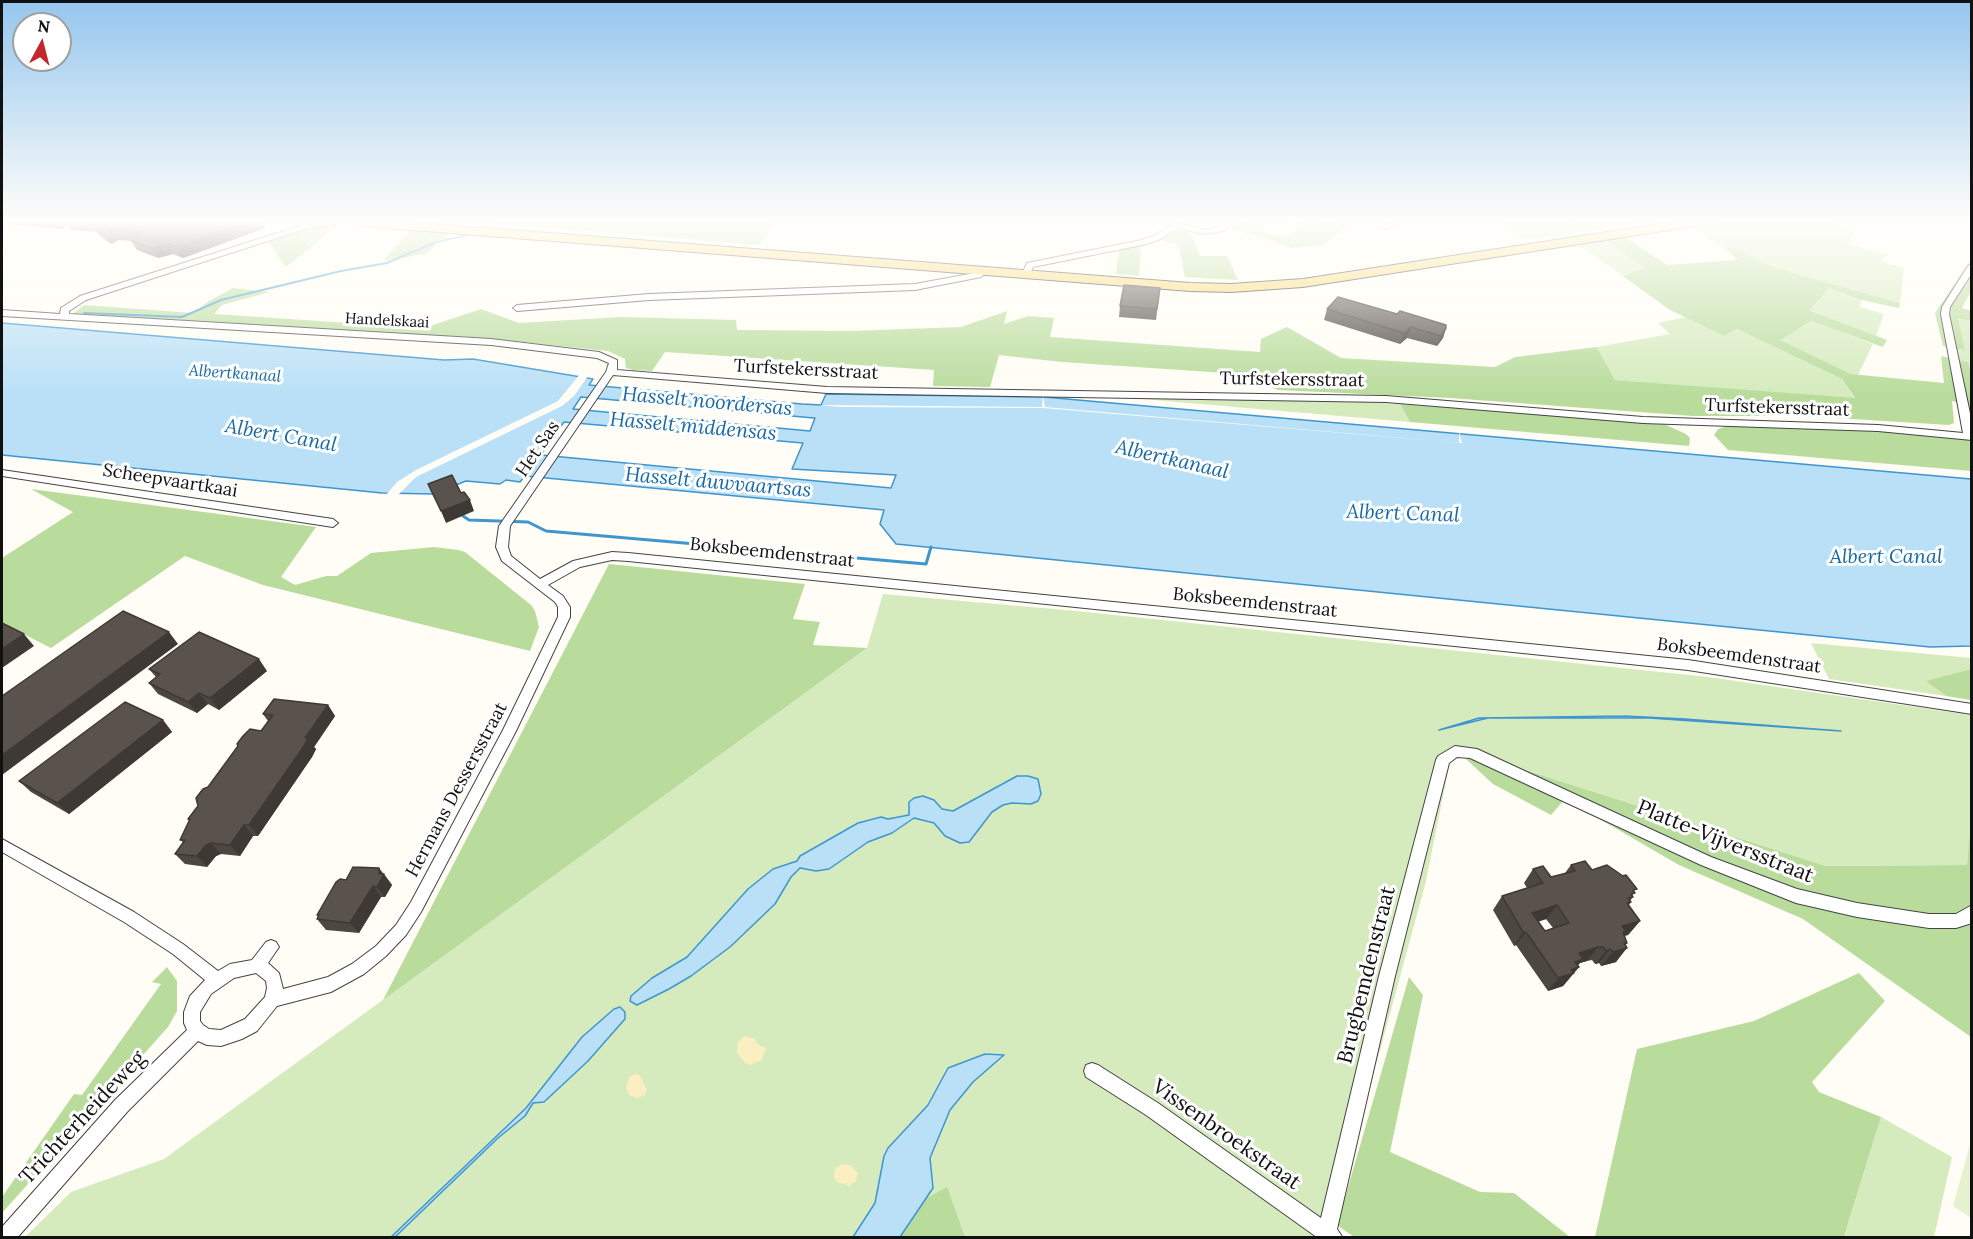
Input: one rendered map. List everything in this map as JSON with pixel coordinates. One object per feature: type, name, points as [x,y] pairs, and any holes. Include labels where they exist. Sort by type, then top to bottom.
[{"type":"main road","points":[[1099,280],[1190,287],[1270,286],[1311,280]]},
{"type":"street","points":[[64,317],[64,310],[83,298],[138,280]]},
{"type":"street","points":[[517,308],[649,297],[915,286],[950,280]]},
{"type":"street","points":[[1963,280],[1946,307],[1945,314],[1970,436]]},
{"type":"street","name":"Handelskaai","points":[[2,314],[490,342],[599,355],[614,362],[608,375]]},
{"type":"street","name":"Turfstekersstraat","points":[[608,375],[828,390],[1206,394],[1386,399],[1643,420],[1878,428],[1970,436]]},
{"type":"street","name":"Het Sas","points":[[502,548],[506,526],[608,375]]},
{"type":"street","name":"Scheepvaartkaai","points":[[2,473],[333,523]]},
{"type":"street","name":"Hermans Dessersstraat","points":[[272,1000],[331,984],[358,969],[381,951],[401,930],[416,907],[561,627],[564,607],[559,599],[514,566],[506,558],[502,548]]},
{"type":"street","name":"Boksbeemdenstraat","points":[[539,585],[577,564],[612,556],[628,557],[1688,665],[1971,710]]},
{"type":"street","name":"Brugbemdenstraat","points":[[1330,1235],[1387,976],[1443,760],[1455,751],[1472,753]]},
{"type":"street","name":"Platte-Vijversstraat","points":[[1472,753],[1706,861],[1796,896],[1857,910],[1929,921],[1956,921],[1966,918],[1971,912]]},
{"type":"street","points":[[2,844],[129,917],[178,949],[216,979]]},
{"type":"street","points":[[256,966],[271,947]]},
{"type":"street","points":[[256,966],[266,970],[273,978],[275,988],[272,1000],[257,1019],[236,1033],[214,1037],[197,1031],[192,1023],[192,1012],[196,1000],[216,979],[243,967],[256,966]]},
{"type":"street","name":"Trichterheideweg","points":[[4,1238],[114,1114],[197,1031]]},
{"type":"street","name":"Vissenbroekstraat","points":[[1092,1071],[1152,1109],[1330,1235]]},
{"type":"green space","points":[[1628,280],[1817,280],[1900,303],[1899,308],[1861,300],[1828,288],[1810,311],[1887,340],[1883,347],[1811,321],[1780,340],[1851,374],[1944,383],[1941,356],[1968,362],[1971,372],[1971,414],[1969,405],[1952,401],[1954,423],[1949,425],[1804,416],[1693,416],[1450,398],[1278,390],[1240,374],[1062,362],[999,355],[990,387],[933,386],[934,370],[665,352],[652,371],[633,370],[626,368],[625,359],[608,351],[494,339],[223,325],[73,314],[84,305],[193,313],[233,288],[270,292],[222,305],[214,314],[424,328],[481,309],[519,323],[619,317],[736,320],[737,330],[850,331],[961,327],[1007,311],[1004,324],[1028,316],[1054,318],[1050,337],[1260,352],[1261,339],[1287,327],[1341,358],[1495,367],[1515,357],[1597,347],[1615,380],[1855,398],[1842,379],[1737,329],[1724,336],[1670,310]]},
{"type":"green space","points":[[1817,280],[1903,280],[1900,303]]},
{"type":"green space","points":[[1957,280],[1971,280],[1971,291],[1962,308],[1971,311],[1971,321],[1958,318],[1965,350],[1943,346],[1935,313]]},
{"type":"green space","points":[[1827,288],[1861,300],[1860,307],[1884,314],[1876,336],[1810,312]]},
{"type":"green space","points":[[1686,317],[1724,336],[1737,329],[1842,379],[1855,399],[1615,380],[1597,347],[1670,334],[1658,323]]},
{"type":"green space","points":[[1958,317],[1971,321],[1971,372],[1968,362],[1958,360],[1956,348],[1964,350]]},
{"type":"green space","points":[[1811,321],[1873,344],[1858,375],[1851,374],[1779,340]]},
{"type":"green space","points":[[1107,396],[1400,404],[1410,422]]},
{"type":"green space","points":[[1400,404],[1664,424],[1686,434],[1690,438],[1689,446],[1410,422]]},
{"type":"green space","points":[[1727,426],[1888,432],[1971,439],[1971,471],[1728,450],[1714,435],[1718,429]]},
{"type":"green space","points":[[31,489],[316,527],[281,577],[295,585],[326,576],[337,576],[371,553],[434,547],[458,550],[465,552],[531,605],[539,627],[530,651],[263,585],[185,556],[51,648],[2,623],[2,558],[73,512]]},
{"type":"green space","points":[[609,564],[805,584],[793,619],[820,622],[813,645],[867,648],[383,1000]]},
{"type":"green space","points":[[883,594],[1076,611],[1708,677],[1971,715],[1972,822],[1967,865],[1826,866],[1453,747],[1425,885],[1331,1230],[1334,1237],[24,1238],[71,1192],[164,1159],[867,648]]},
{"type":"green space","points":[[1811,643],[1971,658],[1971,669],[1927,681],[1946,696],[1829,679]]},
{"type":"green space","points":[[1971,669],[1971,700],[1946,696],[1926,681]]},
{"type":"green space","points":[[1453,747],[1826,866],[1967,865],[1971,822],[1971,1037],[1803,919],[1679,865],[1565,799],[1551,815],[1493,784]]},
{"type":"green space","points":[[167,967],[177,981],[177,1011],[168,1027],[2,1213],[2,1197],[74,1094],[82,1095],[161,984],[152,982]]},
{"type":"green space","points":[[1859,973],[1885,1001],[1812,1082],[1819,1092],[1881,1117],[1844,1237],[1595,1237],[1637,1049],[1754,1021]]},
{"type":"green space","points":[[1409,977],[1423,995],[1390,1152],[1480,1192],[1514,1193],[1570,1237],[1354,1237],[1337,1225]]},
{"type":"green space","points":[[1881,1117],[1952,1157],[1934,1237],[1844,1238]]},
{"type":"green space","points":[[1971,1141],[1972,1218],[1953,1206]]},
{"type":"green space","points":[[947,1187],[965,1237],[899,1238],[925,1199]]},
{"type":"sand","points":[[744,1036],[755,1039],[757,1044],[766,1048],[762,1060],[750,1065],[744,1062],[737,1053],[738,1042]]},
{"type":"sand","points":[[635,1074],[640,1075],[647,1090],[645,1095],[637,1098],[629,1095],[626,1088],[629,1077]]},
{"type":"sand","points":[[842,1164],[850,1165],[858,1173],[856,1181],[850,1186],[837,1182],[834,1177],[835,1169]]},
{"type":"water","name":"Albert Canal","points":[[2,323],[444,360],[473,359],[593,379],[589,385],[802,404],[821,405],[826,394],[1044,397],[1971,479],[1971,646],[1930,647],[896,544],[880,524],[884,510],[525,476],[520,482],[506,480],[500,484],[466,481],[433,494],[382,493],[2,455]],"holes":[[[581,397],[814,418],[815,418],[810,431],[573,409]],[[564,422],[803,443],[792,469],[896,475],[891,488],[541,455]]]},
{"type":"water","points":[[1624,716],[1841,731],[1649,718],[1488,718],[1439,730],[1479,718]]},
{"type":"water","points":[[1017,776],[1038,779],[1041,794],[1038,801],[1031,804],[1003,805],[992,812],[969,842],[960,843],[945,836],[934,823],[914,818],[892,833],[868,842],[829,869],[816,871],[800,868],[791,877],[775,904],[730,947],[669,989],[637,1005],[630,1001],[631,996],[652,978],[687,957],[748,889],[773,869],[797,861],[800,856],[858,823],[881,817],[888,819],[909,815],[909,802],[914,798],[923,796],[934,800],[942,809],[953,811]]},
{"type":"water","points":[[620,1007],[625,1012],[625,1019],[588,1061],[544,1102],[533,1103],[525,1116],[498,1138],[395,1237],[391,1237],[526,1108],[582,1037],[614,1009]]},
{"type":"water","points":[[985,1054],[1004,1055],[973,1082],[950,1110],[930,1158],[933,1188],[900,1237],[853,1237],[875,1203],[884,1156],[888,1148],[928,1105],[948,1068]]},
{"type":"pier","points":[[580,374],[588,376],[574,396],[562,406],[416,477],[396,497],[385,496],[397,482],[416,470],[558,401]]},
{"type":"pier","points":[[1043,396],[1045,407],[1433,441],[1043,408],[819,405],[1042,407]]},
{"type":"building","points":[[1124,285],[1160,288],[1157,309],[1120,306]]},
{"type":"building","points":[[1338,297],[1397,314],[1400,311],[1446,325],[1446,328],[1441,336],[1411,327],[1404,333],[1327,309]]},
{"type":"building","points":[[452,475],[461,493],[464,492],[470,500],[441,511],[428,484]]},
{"type":"building","points":[[123,611],[169,632],[2,755],[2,696]]},
{"type":"building","points":[[2,623],[24,634],[2,649]]},
{"type":"building","points":[[199,632],[259,659],[210,698],[199,693],[188,702],[149,683],[160,674],[149,669]]},
{"type":"building","points":[[274,699],[328,705],[305,738],[308,738],[304,746],[249,825],[244,825],[230,845],[211,843],[206,845],[197,856],[175,854],[185,840],[180,840],[190,819],[188,819],[198,806],[196,798],[203,789],[208,787],[243,736],[250,729],[261,731],[273,715],[263,714]]},
{"type":"building","points":[[125,702],[163,720],[57,803],[19,781]]},
{"type":"building","points":[[1585,861],[1592,870],[1607,865],[1623,876],[1626,875],[1637,889],[1631,894],[1633,897],[1628,898],[1631,902],[1627,903],[1640,921],[1622,926],[1626,931],[1623,932],[1627,948],[1613,952],[1610,949],[1606,951],[1603,947],[1598,947],[1579,953],[1583,959],[1575,962],[1579,967],[1571,970],[1574,973],[1558,978],[1526,932],[1523,932],[1502,896],[1543,883],[1533,869],[1543,866],[1551,877],[1575,871],[1571,865]],"holes":[[[1557,905],[1569,923],[1545,931],[1532,913]]]},
{"type":"building","points":[[353,867],[379,868],[379,874],[384,874],[377,887],[373,886],[350,923],[317,919],[319,915],[317,915],[336,882],[340,879],[346,880]]},
{"type":"waterway","points":[[84,313],[182,317],[221,300],[305,280]]},
{"type":"waterway","points":[[463,516],[469,520],[528,522],[546,531],[926,564],[931,547]]},
{"type":"water label","name":"Albertkanaal","points":[[235,374]]},
{"type":"water label","name":"Hasselt noordersas","points":[[707,402]]},
{"type":"water label","name":"Hasselt middensas","points":[[693,427]]},
{"type":"water label","name":"Albertkanaal","points":[[1172,460]]},
{"type":"water label","name":"Hasselt duwvaartsas","points":[[718,483]]}]
